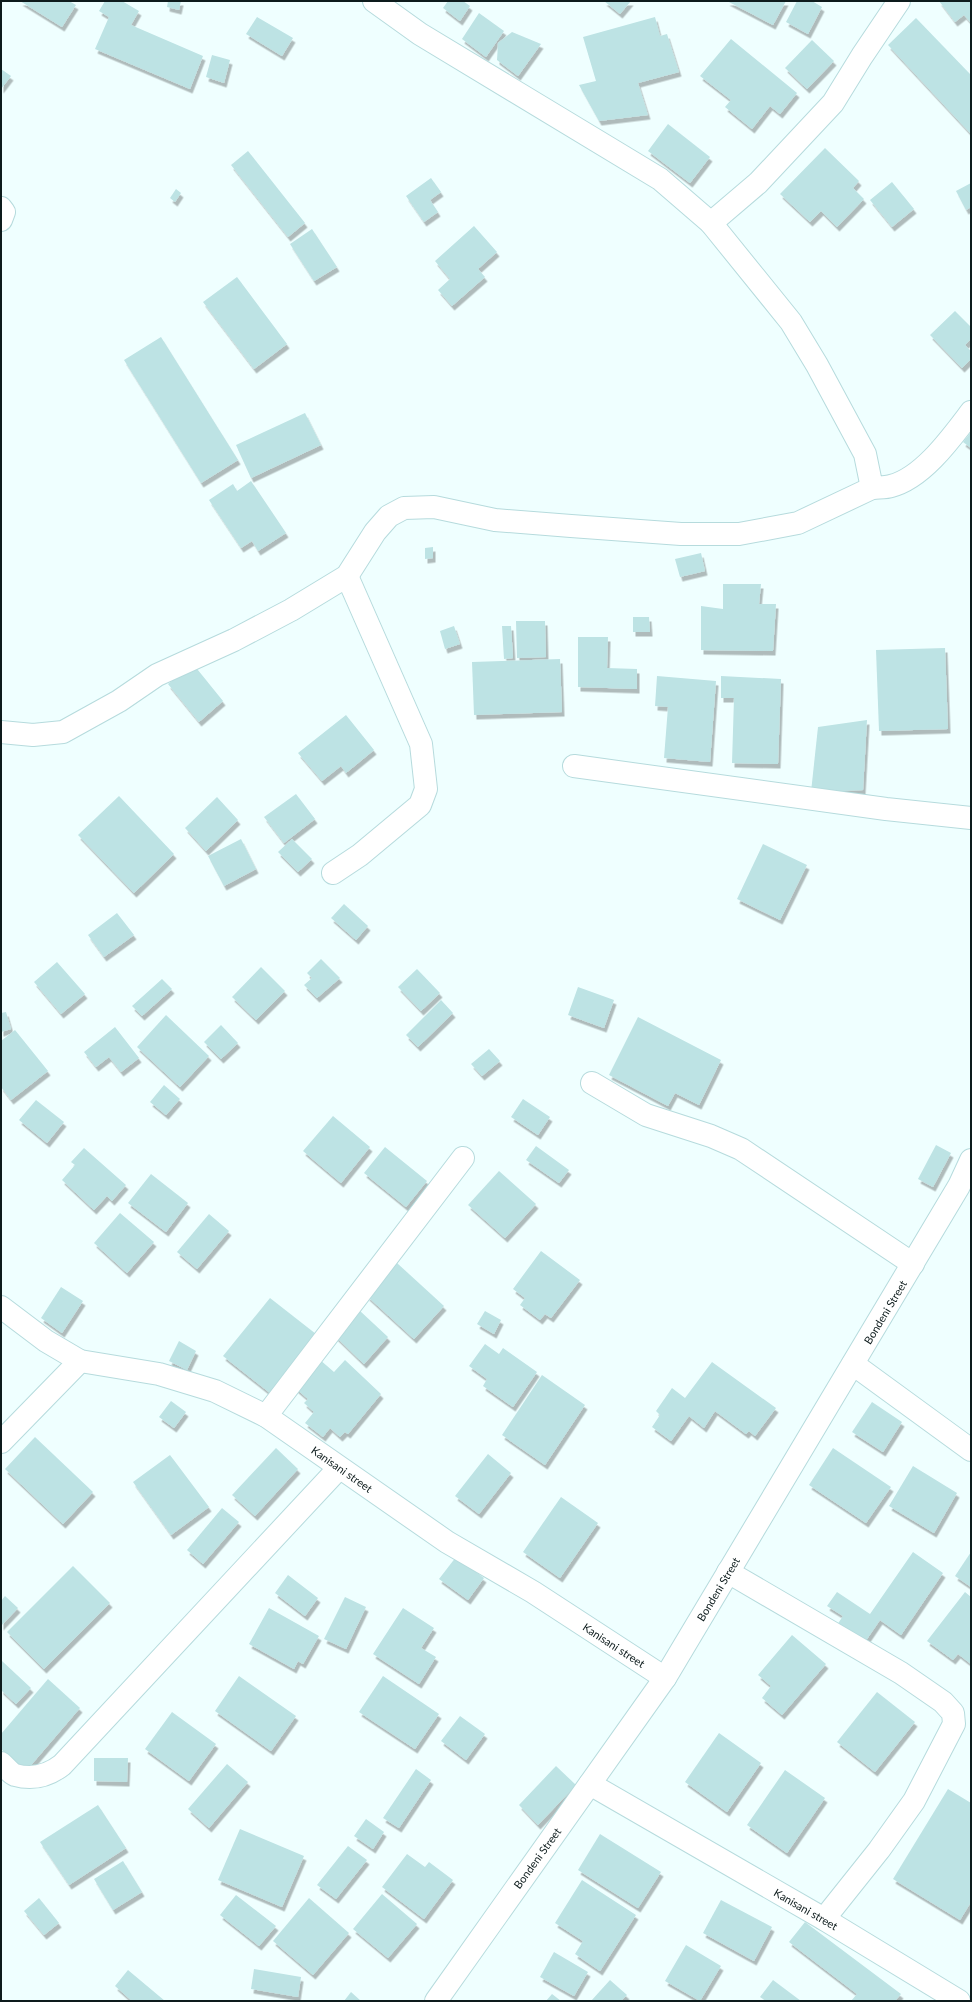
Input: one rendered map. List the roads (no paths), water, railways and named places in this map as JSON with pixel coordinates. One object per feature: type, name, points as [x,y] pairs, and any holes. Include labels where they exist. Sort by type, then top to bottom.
[{"type":"street","points":[[374,1],[420,34],[660,179],[710,223],[791,322],[865,454],[872,488]]},
{"type":"street","points":[[710,223],[758,183],[834,103],[862,56],[899,1]]},
{"type":"street","points":[[1,208],[4,212],[1,220]]},
{"type":"street","points":[[1,732],[33,734],[63,732],[119,701],[157,675],[234,640],[291,610],[347,576],[384,521],[389,516],[404,508],[434,507],[495,520],[594,528],[681,534],[739,534],[798,523],[872,488],[891,486],[912,476],[948,443],[971,412]]},
{"type":"street","points":[[333,873],[360,855],[420,805],[426,789],[421,744],[347,576]]},
{"type":"street","points":[[574,766],[886,809],[971,818]]},
{"type":"street","points":[[592,1083],[646,1115],[711,1136],[741,1149],[913,1264]]},
{"type":"street","points":[[266,1416],[463,1158]]},
{"type":"street","name":"Bondeni Street","points":[[436,2001],[665,1678],[960,1186],[971,1160]]},
{"type":"street","name":"Kanisani street","points":[[1,1307],[46,1341],[80,1361],[159,1374],[215,1391],[266,1416],[447,1542],[533,1592],[665,1678]]},
{"type":"street","points":[[1,1442],[80,1361]]},
{"type":"street","points":[[854,1364],[971,1450]]},
{"type":"street","points":[[1,1763],[14,1775],[38,1777],[51,1774],[62,1765],[339,1468]]},
{"type":"street","points":[[728,1572],[901,1673],[943,1702],[953,1713],[954,1724],[914,1801],[879,1850],[824,1919]]},
{"type":"street","name":"Kanisani street","points":[[590,1784],[824,1919],[959,2001]]}]
